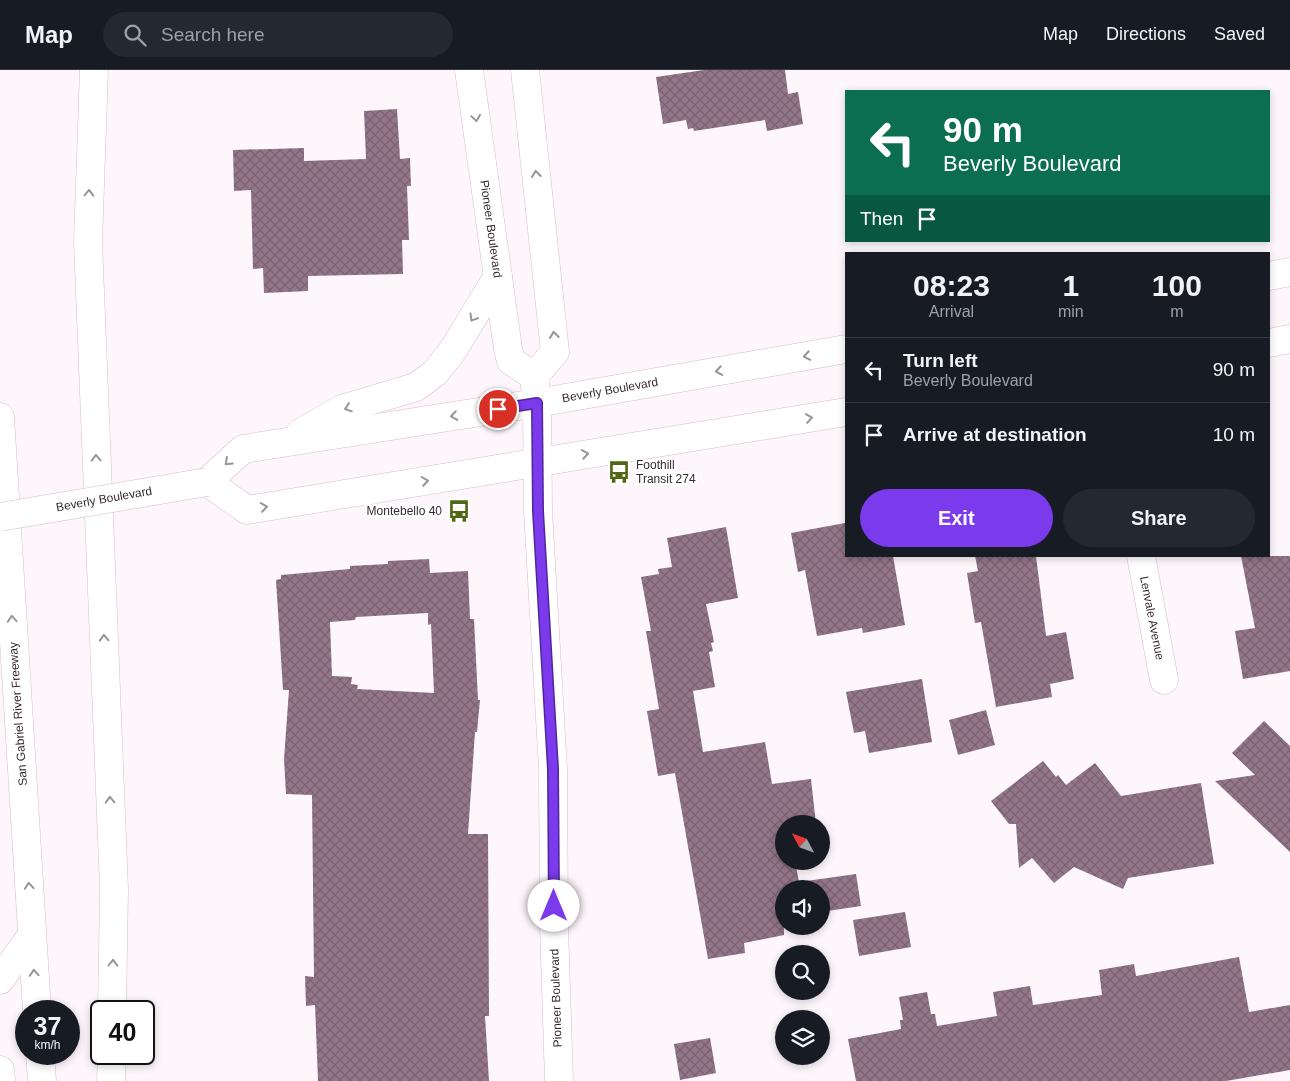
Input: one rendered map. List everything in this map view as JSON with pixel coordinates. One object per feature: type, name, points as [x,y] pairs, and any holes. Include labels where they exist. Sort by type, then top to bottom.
[{"type":"main road","points":[[94,70],[88,242],[114,889],[112,1000]]},
{"type":"main road","name":"Pioneer Boulevard","points":[[469,70],[511,361],[534,376],[537,403],[537,463],[553,769],[554,926],[559,1081]]},
{"type":"main road","points":[[526,70],[555,352],[534,376]]},
{"type":"main road","points":[[1270,276],[1290,272]]},
{"type":"main road","points":[[286,441],[342,409],[416,387],[435,373],[453,350],[498,276]]},
{"type":"main road","points":[[1270,342],[1290,339]]},
{"type":"main road","name":"Beverly Boulevard","points":[[0,517],[207,482],[242,449],[537,403],[845,349]]},
{"type":"main road","points":[[207,482],[246,510],[845,412]]},
{"type":"main road","name":"San Gabriel River Freeway","points":[[0,417],[36,1000]]},
{"type":"main road","name":"Lenvale Avenue","points":[[1141,557],[1164,680]]},
{"type":"main road","points":[[0,980],[32,934]]},
{"type":"main road","points":[[41,1065],[42,1081]]},
{"type":"main road","points":[[111,1081],[112,1065]]},
{"type":"main road","points":[[0,1070],[1,1081]]},
{"type":"building","points":[[704,70],[785,70],[788,94],[798,92],[803,124],[767,131],[765,120],[694,131],[693,128],[688,129],[686,120],[663,124],[656,77]]},
{"type":"building","points":[[397,109],[400,159],[410,158],[411,186],[407,186],[409,240],[402,240],[403,274],[308,276],[308,291],[264,293],[263,268],[253,269],[251,190],[234,191],[233,150],[304,148],[304,161],[366,159],[364,111]]},
{"type":"building","points":[[845,523],[845,557],[893,557],[905,625],[863,633],[862,628],[817,636],[805,570],[798,572],[791,533]]},
{"type":"building","points":[[726,527],[738,598],[706,604],[714,642],[711,643],[713,651],[709,652],[715,687],[693,691],[703,752],[765,742],[772,784],[811,779],[815,815],[775,815],[775,870],[797,870],[799,880],[775,880],[775,935],[784,935],[744,943],[745,953],[708,959],[675,773],[658,776],[647,711],[659,709],[646,631],[651,631],[641,577],[659,574],[658,569],[672,567],[667,538]]},
{"type":"building","points":[[1290,556],[1290,671],[1243,679],[1235,631],[1255,628],[1241,557]]},
{"type":"building","points":[[975,557],[1036,557],[1046,636],[1066,632],[1074,679],[1050,684],[1052,697],[996,707],[981,622],[975,623],[967,573],[978,571]]},
{"type":"building","points":[[429,559],[430,573],[468,571],[470,619],[474,619],[478,700],[480,700],[477,732],[475,732],[468,834],[488,834],[489,1016],[485,1016],[489,1081],[318,1081],[315,1005],[306,1006],[305,976],[314,977],[312,795],[286,794],[284,759],[289,690],[283,690],[276,580],[281,579],[281,575],[350,569],[350,566],[388,564],[388,561]],"holes":[[[428,613],[428,625],[431,624],[434,693],[357,689],[358,685],[351,684],[352,677],[332,676],[330,622],[355,620],[356,617]]]},
{"type":"building","points":[[922,679],[932,742],[869,753],[865,731],[854,733],[846,692]]},
{"type":"building","points":[[986,710],[995,745],[958,755],[949,720]]},
{"type":"building","points":[[1264,721],[1290,746],[1290,852],[1215,781],[1255,775],[1232,753]]},
{"type":"building","points":[[1043,761],[1056,777],[1058,775],[1066,785],[1095,763],[1121,796],[1201,783],[1214,864],[1128,878],[1123,889],[1074,867],[1054,883],[1032,858],[1019,868],[1016,824],[1009,824],[991,801]]},
{"type":"building","points":[[856,874],[861,906],[830,911],[830,880],[813,880]]},
{"type":"building","points":[[905,912],[911,947],[859,956],[853,920]]},
{"type":"building","points":[[1239,957],[1249,1012],[1290,1005],[1290,1070],[1226,1081],[856,1081],[848,1039],[901,1029],[900,1020],[903,1020],[899,997],[927,992],[931,1014],[935,1014],[937,1026],[997,1016],[993,992],[1030,986],[1033,1005],[1102,995],[1099,970],[1134,964],[1136,976]]},
{"type":"building","points":[[710,1038],[716,1073],[680,1080],[674,1044]]},
{"type":"place","name":"Foothill Transit 274","points":[[619,472]]},
{"type":"place","name":"Montebello 40","points":[[459,511]]},
{"type":"route","points":[[498,409],[537,403],[538,511],[553,769],[554,906]]}]
